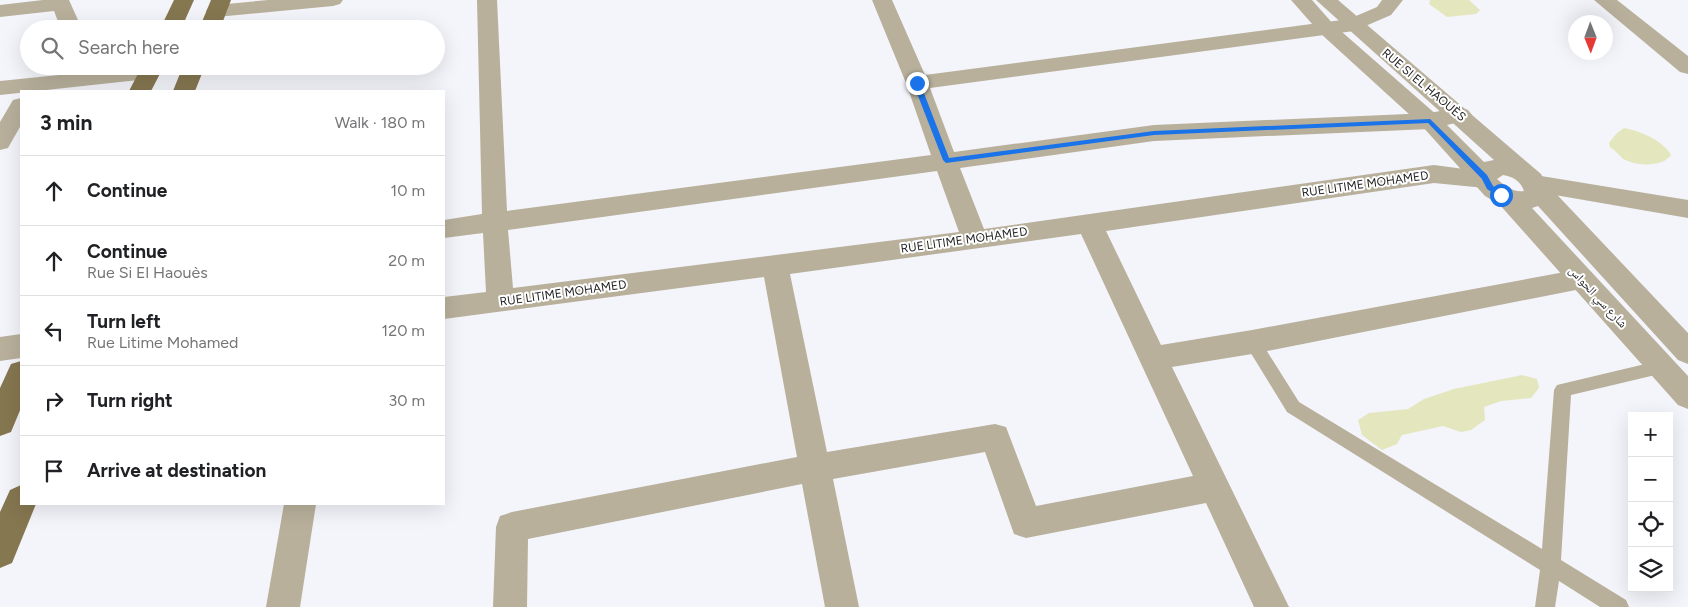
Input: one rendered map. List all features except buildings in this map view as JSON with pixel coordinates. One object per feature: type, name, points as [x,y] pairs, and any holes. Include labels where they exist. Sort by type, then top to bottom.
[{"type":"main road","points":[[174,20],[184,0]]},
{"type":"main road","points":[[184,90],[190,75]]},
{"type":"main road","points":[[0,423],[20,374]]},
{"type":"main road","points":[[0,552],[20,502]]},
{"type":"street","points":[[216,13],[333,0]]},
{"type":"street","points":[[487,0],[494,222],[500,302]]},
{"type":"street","points":[[882,0],[917,83],[975,240]]},
{"type":"street","name":"RUE SI EL HAOUÈS","points":[[1301,0],[1327,30],[1430,121],[1484,178],[1490,188],[1508,198]]},
{"type":"street","name":"RUE SI EL HAOUÈS","points":[[1326,0],[1460,115],[1531,181]]},
{"type":"street","points":[[917,83],[1327,30],[1354,25],[1384,10],[1393,0]]},
{"type":"street","points":[[1604,0],[1688,67]]},
{"type":"street","points":[[0,11],[63,2],[69,20]]},
{"type":"street","points":[[0,88],[31,88],[60,75]]},
{"type":"street","points":[[90,75],[147,77]]},
{"type":"street","points":[[0,142],[20,107]]},
{"type":"street","points":[[445,229],[1154,133],[1430,121],[1460,115]]},
{"type":"street","points":[[1484,178],[1485,173],[1491,168],[1503,167],[1531,181],[1688,209]]},
{"type":"street","name":"RUE LITIME MOHAMED","points":[[445,308],[775,264],[975,240],[1434,174],[1484,178]]},
{"type":"street","points":[[1508,198],[1530,199],[1535,196],[1531,181]]},
{"type":"street","points":[[1531,181],[1688,352]]},
{"type":"street","name":"شارع سي الحواس","points":[[1508,198],[1688,396]]},
{"type":"street","points":[[1089,223],[1213,487],[1272,607]]},
{"type":"street","points":[[775,264],[842,607]]},
{"type":"street","points":[[1152,358],[1252,342],[1581,280]]},
{"type":"street","points":[[0,348],[20,346]]},
{"type":"street","points":[[510,607],[512,527],[814,468],[995,437],[1026,523],[1213,487]]},
{"type":"street","points":[[283,607],[300,505]]},
{"type":"lane","points":[[1252,342],[1293,407],[1619,607]]},
{"type":"lane","points":[[1545,607],[1551,566],[1562,390],[1662,367]]},
{"type":"green space","points":[[1430,0],[1469,0],[1480,10],[1476,14],[1447,17],[1429,4]]},
{"type":"green space","points":[[1624,128],[1637,131],[1657,141],[1671,155],[1667,159],[1655,164],[1640,164],[1627,161],[1610,147],[1609,143]]},
{"type":"green space","points":[[1522,375],[1537,379],[1539,388],[1531,398],[1501,401],[1484,407],[1485,420],[1471,430],[1461,432],[1443,426],[1402,435],[1397,444],[1382,450],[1362,435],[1358,420],[1369,413],[1408,409],[1424,399],[1454,389]]},
{"type":"route","points":[[917,83],[946,160],[1154,133],[1234,128],[1430,121],[1484,177],[1490,188],[1501,195]]}]
